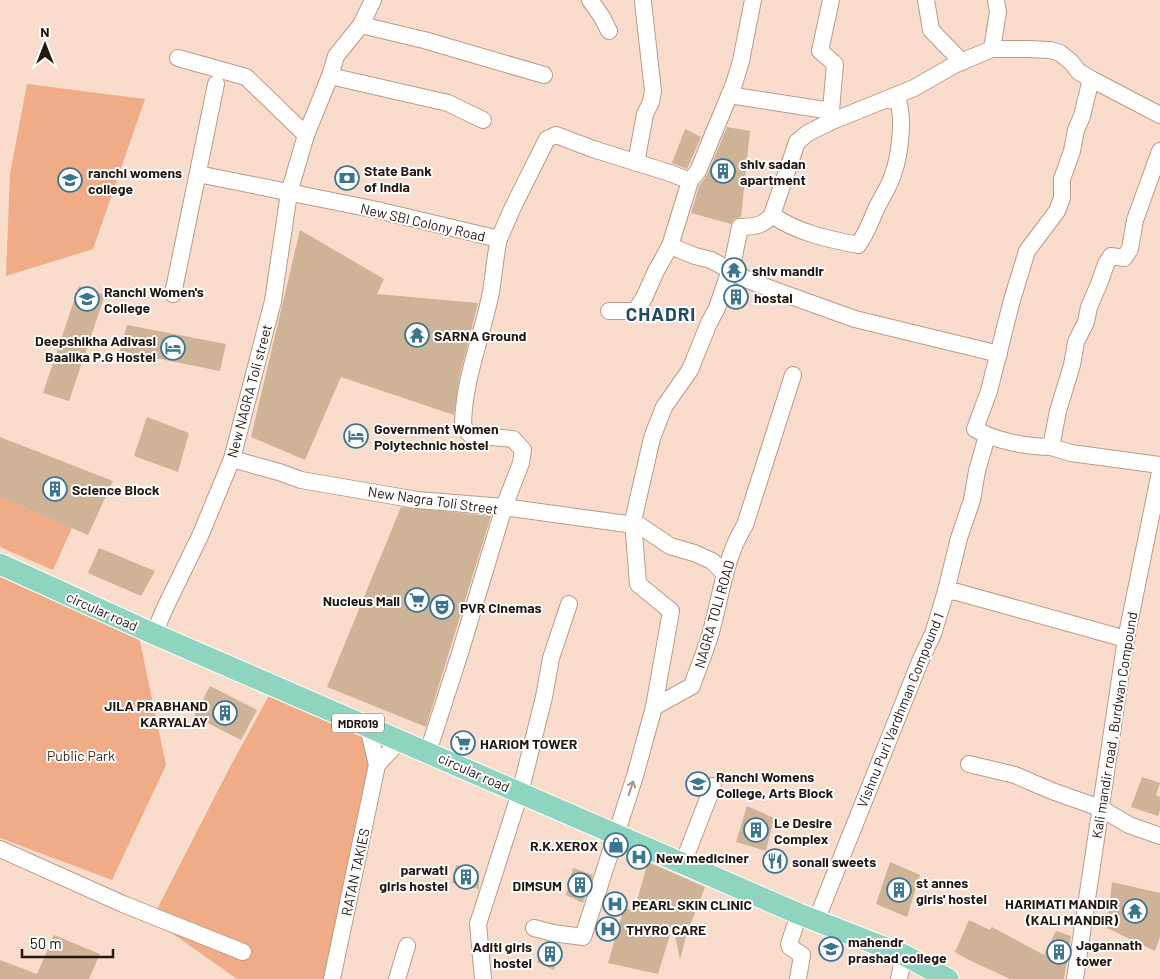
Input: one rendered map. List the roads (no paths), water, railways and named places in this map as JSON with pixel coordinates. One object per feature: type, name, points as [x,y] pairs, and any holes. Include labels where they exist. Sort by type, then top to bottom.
[{"type":"main road","name":"circular road","points":[[0,564],[154,634],[520,793],[808,917],[904,955],[948,979]]},
{"type":"street","name":"New NAGRA Toli street","points":[[154,634],[200,536],[232,459],[273,301],[288,193],[306,135],[336,56],[361,24],[373,0]]},
{"type":"street","points":[[590,0],[602,17],[608,31]]},
{"type":"street","points":[[608,311],[635,311],[644,298],[670,246],[690,181],[698,171],[741,61],[753,0]]},
{"type":"street","points":[[830,0],[820,51],[835,64],[830,116]]},
{"type":"street","points":[[926,0],[931,30],[962,62]]},
{"type":"street","points":[[992,48],[998,12],[996,0]]},
{"type":"street","points":[[636,163],[645,114],[652,102],[653,91],[643,2]]},
{"type":"street","points":[[361,24],[433,42],[544,75]]},
{"type":"street","points":[[534,928],[583,938],[635,776],[654,707],[671,610],[638,584],[630,522],[652,438],[664,408],[690,370],[717,308],[731,269],[740,227],[757,226],[766,222],[772,215],[797,142],[830,116],[888,100],[992,48],[1027,48],[1060,52],[1079,72],[1160,115]]},
{"type":"street","points":[[178,58],[246,77],[306,135]]},
{"type":"street","points":[[330,76],[448,103],[483,120]]},
{"type":"street","points":[[1092,79],[1082,116],[1076,130],[1072,151],[1062,179],[1062,198],[1058,211],[1027,251],[1012,300],[999,354],[975,429],[987,436],[1071,453],[1160,466]]},
{"type":"street","points":[[173,294],[216,84]]},
{"type":"street","points":[[729,95],[830,116]]},
{"type":"street","points":[[772,215],[786,224],[813,236],[858,245],[866,235],[895,170],[900,135],[900,107],[898,101],[888,100]]},
{"type":"street","points":[[499,239],[547,139],[556,136],[636,163],[670,172],[690,181]]},
{"type":"street","points":[[1051,448],[1058,411],[1072,365],[1076,342],[1086,322],[1106,264],[1111,256],[1124,258],[1130,249],[1135,220],[1160,151]]},
{"type":"street","name":"New SBI Colony Road","points":[[198,174],[377,210],[499,239],[494,260],[491,292],[475,352],[463,414],[463,427],[471,435],[513,439],[523,450],[521,463],[504,508]]},
{"type":"street","points":[[670,246],[711,260],[731,269],[748,280],[855,319],[999,354]]},
{"type":"street","name":"NAGRA TOLI ROAD","points":[[654,707],[692,686],[711,632],[725,574],[737,539],[745,525],[793,375]]},
{"type":"street","name":"Vishnu Puri Vardhman Compound 1","points":[[798,979],[802,955],[790,947],[789,944],[808,917],[933,634],[959,538],[972,500],[977,471],[987,436]]},
{"type":"street","name":"New Nagra Toli Street","points":[[232,459],[301,480],[418,500],[504,508],[428,752]]},
{"type":"street","name":"Kali mandir road , Burdwan Compound","points":[[1075,979],[1126,639],[1160,472]]},
{"type":"street","points":[[504,508],[630,522],[670,546],[694,553],[712,562],[725,574]]},
{"type":"street","points":[[946,591],[957,592],[1126,639]]},
{"type":"street","points":[[483,979],[478,924],[520,793],[544,697],[551,658],[569,604]]},
{"type":"street","name":"RATAN TAKIES","points":[[332,979],[377,765],[368,727]]},
{"type":"street","points":[[377,765],[400,740]]},
{"type":"street","points":[[969,764],[1016,775],[1052,791],[1100,808],[1129,825],[1160,836]]},
{"type":"street","points":[[683,863],[713,786]]},
{"type":"street","points":[[0,849],[123,904],[243,952]]},
{"type":"street","points":[[397,979],[407,946]]},
{"type":"street","points":[[900,979],[904,955]]},
{"type":"place","name":"shiv sadan apartment","points":[[723,171]]},
{"type":"place","name":"State Bank of India","points":[[347,178]]},
{"type":"place","name":"ranchi womens college","points":[[70,180]]},
{"type":"place","name":"shiv mandir","points":[[734,270]]},
{"type":"place","name":"hostal","points":[[736,297]]},
{"type":"place","name":"Ranchi Women's College","points":[[87,299]]},
{"type":"place","name":"SARNA Ground","points":[[417,335]]},
{"type":"place","name":"Deepshikha Adivasi Baalika P.G Hostel","points":[[173,348]]},
{"type":"place","name":"Government Women Polytechnic hostel","points":[[356,436]]},
{"type":"place","name":"Science Block","points":[[55,489]]},
{"type":"place","name":"Nucleus Mall","points":[[417,600]]},
{"type":"place","name":"PVR Cinemas","points":[[442,607]]},
{"type":"place","name":"JILA PRABHAND KARYALAY","points":[[225,713]]},
{"type":"place","name":"HARIOM TOWER","points":[[463,743]]},
{"type":"place","name":"Ranchi Womens College, Arts Block","points":[[698,784]]},
{"type":"place","name":"Le Desire Complex","points":[[756,830]]},
{"type":"place","name":"R.K.XEROX","points":[[616,845]]},
{"type":"place","name":"New mediciner","points":[[639,857]]},
{"type":"place","name":"sonali sweets","points":[[775,861]]},
{"type":"place","name":"parwati girls hostel","points":[[466,877]]},
{"type":"place","name":"DIMSUM","points":[[580,885]]},
{"type":"place","name":"st annes girls' hostel","points":[[899,890]]},
{"type":"place","name":"PEARL SKIN CLINIC","points":[[615,904]]},
{"type":"place","name":"HARIMATI MANDIR (KALI MANDIR)","points":[[1135,911]]},
{"type":"place","name":"THYRO CARE","points":[[608,929]]},
{"type":"place","name":"mahendr prashad college","points":[[831,949]]},
{"type":"place","name":"Jagannath tower","points":[[1059,952]]},
{"type":"place","name":"Aditi girls hostel","points":[[550,954]]},
{"type":"district","name":"CHADRI","points":[[661,313]]},
{"type":"park label","name":"Public Park","points":[[81,755]]}]
